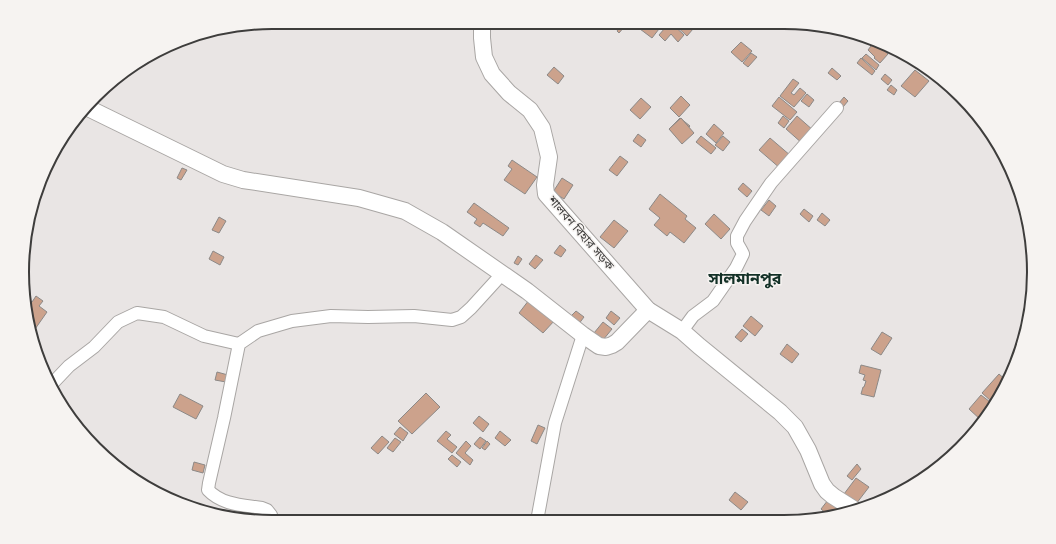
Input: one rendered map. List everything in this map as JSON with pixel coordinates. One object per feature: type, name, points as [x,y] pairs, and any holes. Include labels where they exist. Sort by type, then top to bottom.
[{"type":"main road","name":"শালবন বিহার সড়ক","points":[[482,29],[484,58],[492,74],[509,93],[530,110],[542,128],[549,157],[545,185],[546,194],[648,310],[682,331],[780,412],[795,427],[808,450],[822,484],[827,491],[849,506]]},
{"type":"main road","points":[[91,110],[223,174],[243,180],[359,198],[405,211],[442,232],[527,291],[599,346],[612,346],[624,336],[648,310]]},
{"type":"street","points":[[682,331],[693,316],[713,300],[736,268],[743,254],[737,243],[737,236],[770,183],[838,108]]},
{"type":"street","points":[[270,515],[267,510],[262,508],[222,500],[208,490],[239,344],[258,331],[292,321],[331,316],[414,316],[452,320],[461,317],[472,308],[502,274]]},
{"type":"street","points":[[55,381],[70,366],[94,347],[118,322],[137,313],[164,318],[204,336],[239,344]]},
{"type":"street","points":[[538,515],[555,423],[583,335]]},
{"type":"building","points":[[618,29],[622,29],[619,33],[617,31]]},
{"type":"building","points":[[640,29],[659,29],[652,38]]},
{"type":"building","points":[[664,29],[678,29],[684,35],[678,42],[671,34],[665,41],[659,35]]},
{"type":"building","points":[[679,29],[693,29],[687,36]]},
{"type":"building","points":[[741,42],[752,51],[742,62],[731,52]]},
{"type":"building","points":[[872,45],[888,54],[880,63],[868,50]]},
{"type":"building","points":[[751,53],[757,57],[748,67],[743,63]]},
{"type":"building","points":[[866,54],[879,65],[876,70],[862,58]]},
{"type":"building","points":[[861,58],[875,71],[872,75],[857,63]]},
{"type":"building","points":[[554,67],[564,76],[558,84],[547,75]]},
{"type":"building","points":[[832,68],[841,76],[837,80],[828,73]]},
{"type":"building","points":[[915,70],[929,81],[915,97],[901,86]]},
{"type":"building","points":[[885,74],[892,80],[888,85],[881,79]]},
{"type":"building","points":[[793,79],[799,83],[791,93],[794,95],[800,88],[806,93],[794,107],[780,96]]},
{"type":"building","points":[[891,85],[897,90],[894,95],[887,90]]},
{"type":"building","points":[[807,94],[814,100],[809,107],[801,101]]},
{"type":"building","points":[[681,96],[690,105],[679,117],[670,108]]},
{"type":"building","points":[[779,97],[797,112],[790,120],[772,106]]},
{"type":"building","points":[[844,97],[848,101],[843,107],[839,103]]},
{"type":"building","points":[[641,98],[651,107],[640,119],[630,110]]},
{"type":"building","points":[[783,116],[789,121],[784,128],[778,123]]},
{"type":"building","points":[[797,116],[814,131],[803,144],[786,129]]},
{"type":"building","points":[[680,118],[690,126],[679,138],[669,129]]},
{"type":"building","points":[[681,118],[694,133],[682,144],[669,129]]},
{"type":"building","points":[[714,124],[724,133],[716,143],[706,134]]},
{"type":"building","points":[[638,134],[646,140],[641,147],[633,141]]},
{"type":"building","points":[[701,136],[716,148],[711,154],[696,142]]},
{"type":"building","points":[[723,136],[730,142],[723,151],[715,145]]},
{"type":"building","points":[[770,138],[791,156],[781,169],[759,150]]},
{"type":"building","points":[[620,156],[628,162],[617,176],[609,170]]},
{"type":"building","points":[[512,160],[537,177],[525,194],[504,180],[512,169],[508,166]]},
{"type":"building","points":[[182,168],[187,170],[181,180],[177,178]]},
{"type":"building","points":[[562,178],[573,185],[564,199],[553,192]]},
{"type":"building","points":[[743,183],[752,191],[747,197],[738,189]]},
{"type":"building","points":[[660,194],[687,216],[685,219],[696,228],[684,243],[670,232],[667,236],[654,225],[660,218],[649,209]]},
{"type":"building","points":[[769,200],[776,206],[769,216],[761,210]]},
{"type":"building","points":[[474,203],[509,228],[503,236],[483,223],[480,227],[474,223],[477,219],[467,212]]},
{"type":"building","points":[[804,209],[813,216],[809,222],[800,214]]},
{"type":"building","points":[[822,213],[830,220],[825,226],[817,220]]},
{"type":"building","points":[[714,214],[730,229],[721,239],[705,224]]},
{"type":"building","points":[[219,217],[226,221],[219,233],[212,230]]},
{"type":"building","points":[[614,220],[628,231],[614,248],[600,237]]},
{"type":"building","points":[[560,245],[566,250],[561,257],[554,253]]},
{"type":"building","points":[[213,251],[224,257],[220,265],[209,259]]},
{"type":"building","points":[[536,255],[543,260],[535,269],[529,264]]},
{"type":"building","points":[[518,256],[522,259],[518,265],[514,263]]},
{"type":"building","points":[[36,296],[43,301],[39,306],[47,312],[36,328],[31,301],[32,302]]},
{"type":"building","points":[[529,300],[555,320],[543,333],[519,313]]},
{"type":"building","points":[[576,311],[584,317],[578,325],[569,318]]},
{"type":"building","points":[[611,311],[620,318],[614,325],[606,318]]},
{"type":"building","points":[[751,316],[763,326],[755,336],[743,326]]},
{"type":"building","points":[[603,322],[612,329],[603,340],[594,333]]},
{"type":"building","points":[[742,329],[748,334],[741,342],[735,337]]},
{"type":"building","points":[[882,332],[892,338],[881,355],[871,349]]},
{"type":"building","points":[[787,344],[799,354],[792,363],[780,354]]},
{"type":"building","points":[[861,365],[881,370],[874,397],[861,394],[866,381],[863,380],[865,375],[859,373]]},
{"type":"building","points":[[217,372],[228,375],[226,382],[215,380]]},
{"type":"building","points":[[999,374],[1003,377],[990,400],[982,393]]},
{"type":"building","points":[[426,393],[440,407],[412,434],[398,421]]},
{"type":"building","points":[[180,394],[203,406],[196,419],[173,407]]},
{"type":"building","points":[[981,395],[989,401],[979,418],[969,409]]},
{"type":"building","points":[[479,416],[489,424],[483,432],[473,423]]},
{"type":"building","points":[[538,425],[545,428],[537,444],[531,441]]},
{"type":"building","points":[[400,427],[408,433],[403,441],[394,434]]},
{"type":"building","points":[[446,431],[451,435],[447,439],[457,447],[452,453],[437,441]]},
{"type":"building","points":[[500,431],[511,440],[505,446],[495,438]]},
{"type":"building","points":[[382,436],[389,442],[378,454],[371,448]]},
{"type":"building","points":[[480,437],[486,441],[480,449],[474,444]]},
{"type":"building","points":[[395,438],[401,442],[393,452],[387,448]]},
{"type":"building","points":[[466,441],[471,446],[465,453],[473,460],[470,465],[456,453]]},
{"type":"building","points":[[487,441],[490,444],[485,450],[482,448]]},
{"type":"building","points":[[452,455],[461,462],[457,467],[448,459]]},
{"type":"building","points":[[194,462],[205,465],[203,473],[192,470]]},
{"type":"building","points":[[857,464],[861,469],[852,480],[847,476]]},
{"type":"building","points":[[856,478],[869,487],[856,504],[844,494]]},
{"type":"building","points":[[735,492],[748,502],[741,510],[729,500]]},
{"type":"building","points":[[828,500],[838,509],[824,511],[821,509]]},
{"type":"district","name":"সালমানপুর","points":[[745,278]]}]
